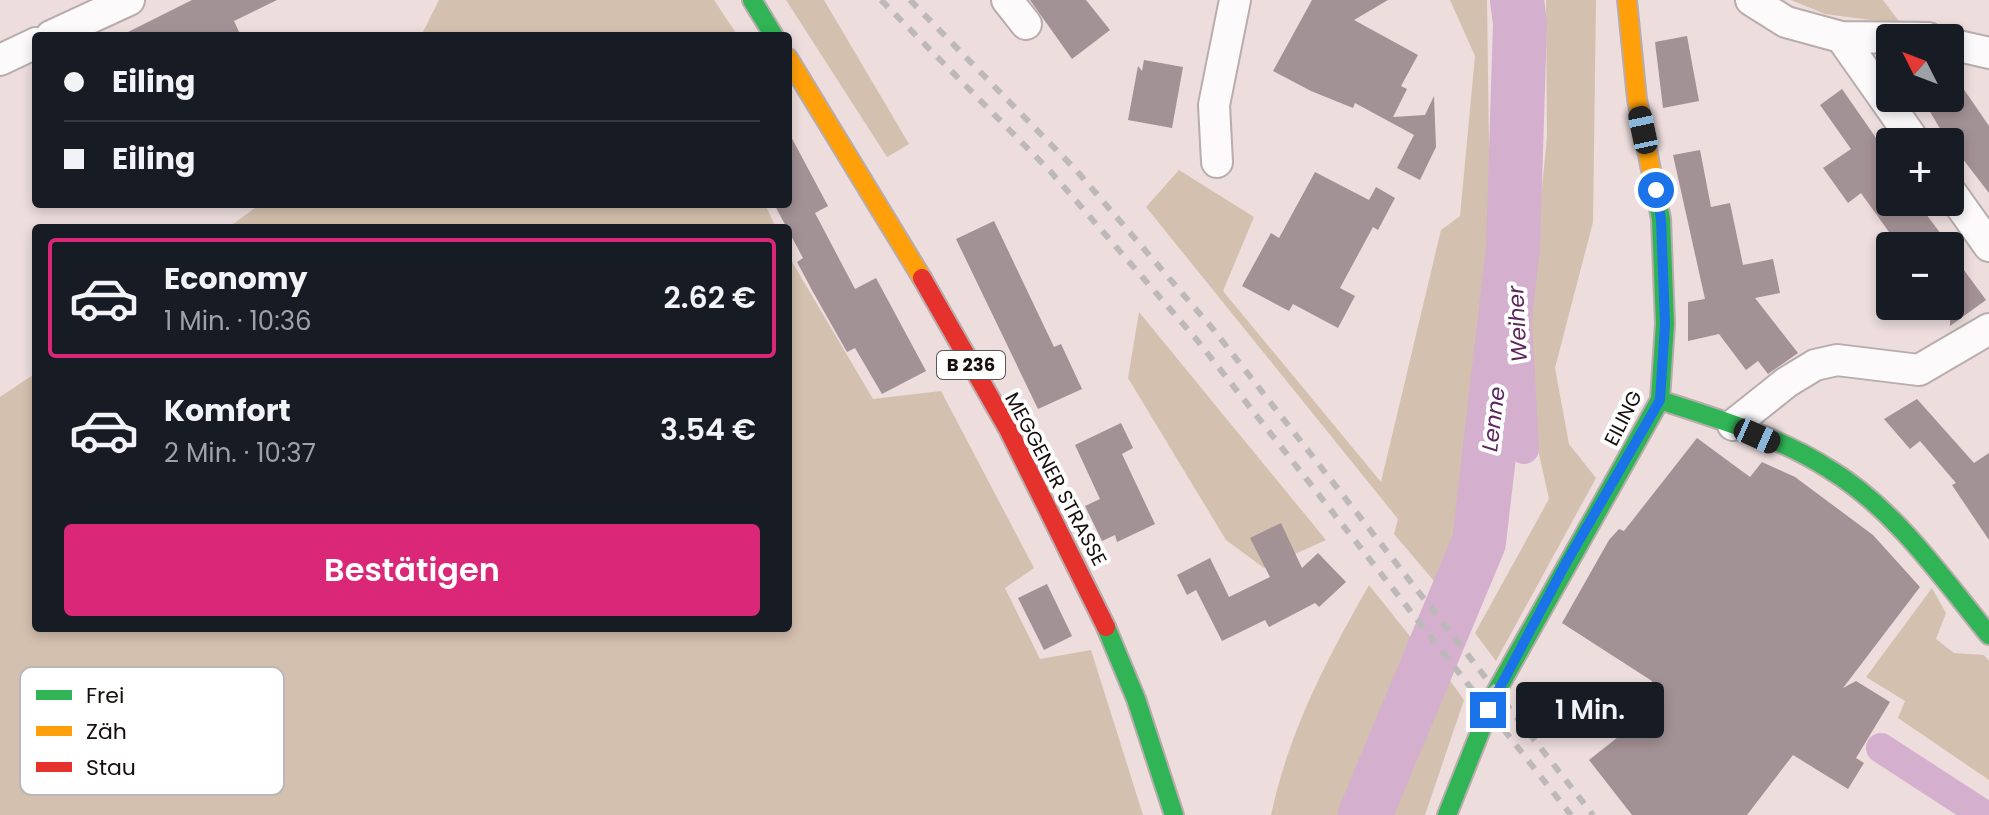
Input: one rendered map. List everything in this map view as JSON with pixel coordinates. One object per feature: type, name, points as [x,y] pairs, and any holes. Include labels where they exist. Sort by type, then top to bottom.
[{"type":"street","points":[[60,32],[129,0]]},
{"type":"street","points":[[752,0],[772,32]]},
{"type":"street","points":[[1007,0],[1026,24]]},
{"type":"street","points":[[1217,162],[1214,105],[1235,0]]},
{"type":"street","name":"EILING","points":[[1447,815],[1496,692],[1660,400],[1665,324],[1661,219],[1637,99],[1627,0]]},
{"type":"street","points":[[1751,0],[1786,22],[1841,37],[1876,37]]},
{"type":"street","points":[[1841,37],[1905,128]]},
{"type":"street","points":[[0,60],[32,45]]},
{"type":"street","points":[[1964,47],[1989,53]]},
{"type":"street","name":"MEGGENER STRASSE","points":[[792,65],[948,324],[1044,496],[1122,663],[1174,815]]},
{"type":"street","points":[[1964,211],[1989,246]]},
{"type":"street","points":[[1733,425],[1787,382],[1815,365],[1837,360],[1919,370],[1989,329]]},
{"type":"street","points":[[1660,400],[1733,425],[1830,469],[1906,532],[1989,635]]},
{"type":"shaded area","points":[[439,0],[714,0],[735,32],[423,32]]},
{"type":"shaded area","points":[[786,0],[824,0],[909,144],[887,157]]},
{"type":"shaded area","points":[[1450,0],[1487,0],[1490,216],[1462,520],[1440,588],[1394,534],[1398,519],[1146,207],[1179,170],[1254,217],[1223,291],[1381,482],[1441,230],[1460,216],[1475,56]]},
{"type":"shaded area","points":[[1546,0],[1596,0],[1593,222],[1555,368],[1569,444],[1596,478],[1496,661],[1475,633],[1549,499],[1529,409],[1529,320],[1547,137]]},
{"type":"shaded area","points":[[1791,0],[1883,0],[1901,24],[1825,14]]},
{"type":"shaded area","points":[[255,208],[767,208],[774,224],[233,224]]},
{"type":"shaded area","points":[[792,262],[873,399],[941,391],[1034,568],[1005,588],[1040,659],[1091,650],[1143,815],[0,815],[0,397],[32,376],[32,632],[792,632]]},
{"type":"shaded area","points":[[1139,312],[1326,540],[1264,568],[1226,540],[1128,378]]},
{"type":"shaded area","points":[[1369,585],[1417,645],[1352,795],[1347,815],[1271,815],[1288,754],[1311,696]]},
{"type":"shaded area","points":[[1932,588],[1946,613],[1936,639],[1954,653],[1984,655],[1989,661],[1989,780],[1898,718],[1905,701],[1866,677]]},
{"type":"shaded area","points":[[1446,675],[1464,700],[1425,815],[1392,815],[1400,784]]},
{"type":"building","points":[[192,0],[277,0],[234,21],[239,32],[128,32]]},
{"type":"building","points":[[1030,0],[1086,0],[1110,30],[1072,59]]},
{"type":"building","points":[[1312,0],[1388,0],[1354,20],[1418,55],[1401,86],[1407,89],[1393,117],[1425,115],[1434,96],[1436,147],[1420,180],[1397,168],[1414,135],[1355,103],[1353,108],[1273,71]]},
{"type":"building","points":[[1687,36],[1699,101],[1663,108],[1655,42]]},
{"type":"building","points":[[1144,60],[1183,67],[1172,128],[1128,120],[1138,66],[1142,71]]},
{"type":"building","points":[[1842,89],[1876,138],[1876,214],[1861,193],[1848,203],[1823,168],[1851,149],[1820,105]]},
{"type":"building","points":[[1964,89],[1989,126],[1989,193],[1964,161],[1964,128],[1940,128],[1930,112],[1964,112]]},
{"type":"building","points":[[792,138],[828,206],[815,213],[855,289],[876,278],[926,371],[882,394],[855,348],[847,352],[797,262],[803,258],[792,238],[792,224],[785,224],[776,208],[792,208]]},
{"type":"building","points":[[1700,150],[1711,207],[1730,203],[1743,265],[1773,259],[1780,293],[1755,298],[1798,353],[1768,374],[1758,361],[1746,370],[1719,334],[1688,341],[1688,302],[1705,299],[1673,155]]},
{"type":"building","points":[[1315,172],[1369,200],[1376,187],[1395,198],[1378,230],[1373,227],[1340,288],[1355,296],[1338,328],[1293,304],[1289,311],[1242,286],[1271,233],[1279,238]]},
{"type":"building","points":[[1877,216],[1928,216],[1940,232],[1889,232]]},
{"type":"building","points":[[994,221],[1054,347],[1061,344],[1082,389],[1038,409],[956,239]]},
{"type":"building","points":[[1964,270],[1986,300],[1964,316]]},
{"type":"building","points":[[1917,399],[1974,463],[1989,453],[1989,540],[1952,485],[1956,483],[1920,441],[1910,449],[1884,419]]},
{"type":"building","points":[[1121,423],[1133,448],[1122,454],[1155,524],[1117,542],[1115,535],[1102,541],[1085,506],[1100,499],[1075,445]]},
{"type":"building","points":[[1697,438],[1750,477],[1762,462],[1795,477],[1873,535],[1920,587],[1843,688],[1856,681],[1890,702],[1856,758],[1864,763],[1848,789],[1793,755],[1747,815],[1632,815],[1589,760],[1651,711],[1652,681],[1562,623],[1609,540],[1619,529],[1624,531]]},
{"type":"building","points":[[1281,523],[1302,568],[1318,553],[1346,582],[1319,607],[1315,603],[1269,627],[1265,620],[1222,641],[1196,590],[1187,595],[1177,575],[1210,558],[1229,597],[1270,577],[1250,538]]},
{"type":"building","points":[[1047,584],[1072,636],[1044,650],[1018,598]]},
{"type":"waterway","name":"Lenne","points":[[1365,815],[1479,542],[1513,248],[1520,23],[1517,0]]},
{"type":"waterway","name":"Weiher","points":[[1513,248],[1524,449]]},
{"type":"waterway","name":"Weiher","points":[[1881,748],[1984,815]]},
{"type":"railway","points":[[881,0],[1051,172],[1197,340],[1571,815]]},
{"type":"railway","points":[[910,0],[1076,170],[1213,329],[1593,815]]},
{"type":"traffic: fast","points":[[752,0],[772,32]]},
{"type":"traffic: fast","points":[[1447,815],[1496,692],[1660,400],[1665,324],[1661,219],[1652,175]]},
{"type":"traffic: fast","points":[[1660,400],[1725,421],[1789,447],[1853,485],[1916,545],[1989,635]]},
{"type":"traffic: fast","points":[[1106,627],[1136,699],[1174,815]]},
{"type":"traffic: slow","points":[[1627,0],[1637,99],[1652,175]]},
{"type":"traffic: slow","points":[[792,65],[922,278]]},
{"type":"traffic: jam","points":[[922,278],[1008,429],[1106,627]]},
{"type":"route","points":[[1488,710],[1565,565],[1660,400],[1665,324],[1661,219],[1656,190]]}]
